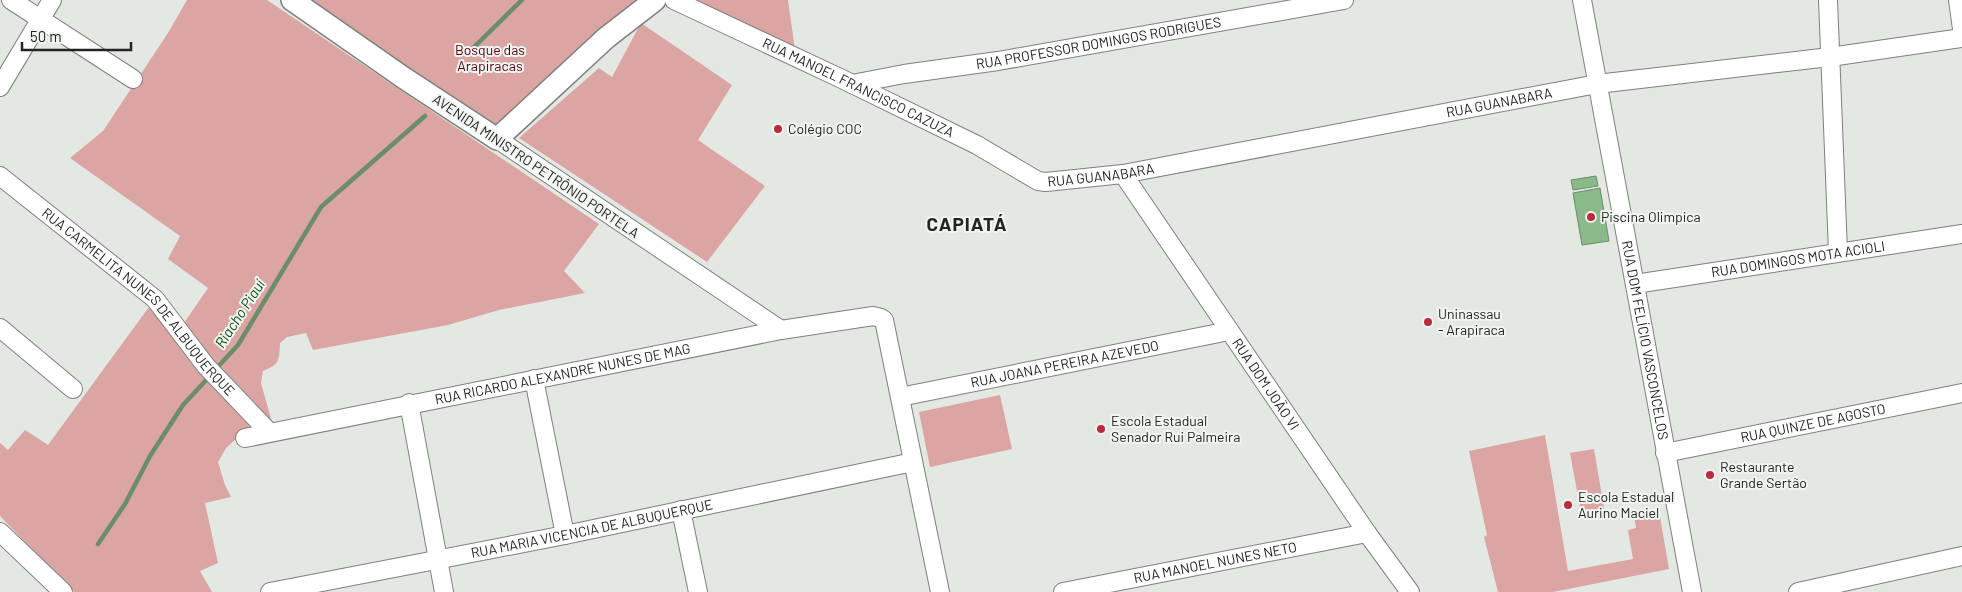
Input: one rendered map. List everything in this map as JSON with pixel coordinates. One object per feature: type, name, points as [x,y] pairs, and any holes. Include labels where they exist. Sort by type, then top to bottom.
[{"type":"street","points":[[11,0],[133,79]]},
{"type":"street","points":[[0,87],[52,0]]},
{"type":"street","name":"AVENIDA MINISTRO PETRÔNIO PORTELA","points":[[292,0],[404,78],[781,330]]},
{"type":"street","points":[[497,139],[606,38],[655,0]]},
{"type":"street","name":"RUA MANOEL FRANCISCO CAZUZA","points":[[674,0],[976,145],[1038,181]]},
{"type":"street","name":"RUA PROFESSOR DOMINGOS RODRIGUES","points":[[852,84],[904,74],[998,61],[1344,0]]},
{"type":"street","name":"RUA DOM FELÍCIO VASCONCELOS","points":[[1582,0],[1692,592]]},
{"type":"street","points":[[1828,0],[1838,252]]},
{"type":"street","points":[[1958,0],[1962,29]]},
{"type":"street","name":"RUA GUANABARA","points":[[1038,181],[1046,182],[1123,174],[1597,84],[1830,57],[1962,38]]},
{"type":"street","name":"RUA DOM JOÃO VI","points":[[1123,174],[1228,331],[1367,533],[1410,592]]},
{"type":"street","name":"RUA CARMELITA NUNES DE ALBUQUERQUE","points":[[0,176],[155,299],[206,366],[269,432]]},
{"type":"street","name":"RUA DOMINGOS MOTA ACIOLI","points":[[1635,284],[1962,234]]},
{"type":"street","name":"RUA RICARDO ALEXANDRE NUNES DE MAG","points":[[245,438],[781,330],[874,316],[884,320],[900,397]]},
{"type":"street","points":[[0,328],[73,389]]},
{"type":"street","name":"RUA JOANA PEREIRA AZEVEDO","points":[[900,397],[1228,331]]},
{"type":"street","points":[[534,379],[564,535]]},
{"type":"street","name":"RUA QUINZE DE AGOSTO","points":[[1665,453],[1962,392]]},
{"type":"street","points":[[900,397],[940,592]]},
{"type":"street","points":[[409,404],[444,592]]},
{"type":"street","name":"RUA MARIA VICENCIA DE ALBUQUERQUE","points":[[270,592],[437,558],[564,535],[913,462]]},
{"type":"street","points":[[681,510],[698,592]]},
{"type":"street","points":[[0,532],[63,592]]},
{"type":"street","name":"RUA MANOEL NUNES NETO","points":[[1063,592],[1367,533]]},
{"type":"street","points":[[1798,592],[1962,556]]},
{"type":"green space","points":[[187,0],[267,0],[599,224],[564,271],[585,293],[499,310],[448,325],[313,350],[306,333],[287,337],[280,343],[276,364],[263,371],[261,383],[273,426],[246,430],[226,448],[218,462],[231,497],[205,503],[218,563],[200,571],[212,592],[74,592],[0,516],[0,443],[8,450],[25,430],[48,445],[149,307],[184,323],[208,288],[168,259],[180,236],[70,158],[103,131],[168,33]]},
{"type":"green space","name":"Bosque das Arapiracas","points":[[300,0],[641,0],[621,12],[497,133]]},
{"type":"green space","points":[[674,0],[788,0],[796,57]]},
{"type":"green space","points":[[641,23],[732,85],[698,140],[765,186],[707,262],[519,138],[599,68],[612,77]]},
{"type":"green space","points":[[1000,395],[1012,449],[930,467],[919,412]]},
{"type":"green space","points":[[1545,435],[1568,571],[1633,559],[1628,530],[1636,528],[1634,516],[1659,511],[1669,569],[1553,592],[1498,592],[1484,537],[1487,535],[1469,451]]},
{"type":"green space","points":[[1594,449],[1605,514],[1582,518],[1570,453]]},
{"type":"shaded area","points":[[1596,176],[1598,186],[1573,190],[1571,180]]},
{"type":"shaded area","name":"Piscina Olimpica","points":[[1600,188],[1609,241],[1582,245],[1573,193]]},
{"type":"waterway","name":"Riacho Piauí","points":[[473,48],[522,0]]},
{"type":"waterway","name":"Riacho Piauí","points":[[215,370],[238,345],[321,207],[425,116]]},
{"type":"waterway","name":"Riacho Piauí","points":[[98,544],[125,504],[150,456],[183,405],[210,376]]},
{"type":"place","name":"Colégio COC","points":[[778,129]]},
{"type":"place","name":"Piscina Olimpica","points":[[1591,217]]},
{"type":"place","name":"Uninassau - Arapiraca","points":[[1428,322]]},
{"type":"place","name":"Escola Estadual Senador Rui Palmeira","points":[[1101,429]]},
{"type":"place","name":"Restaurante Grande Sertão","points":[[1710,475]]},
{"type":"place","name":"Escola Estadual Aurino Maciel","points":[[1568,505]]},
{"type":"district","name":"CAPIATÁ","points":[[967,224]]}]
